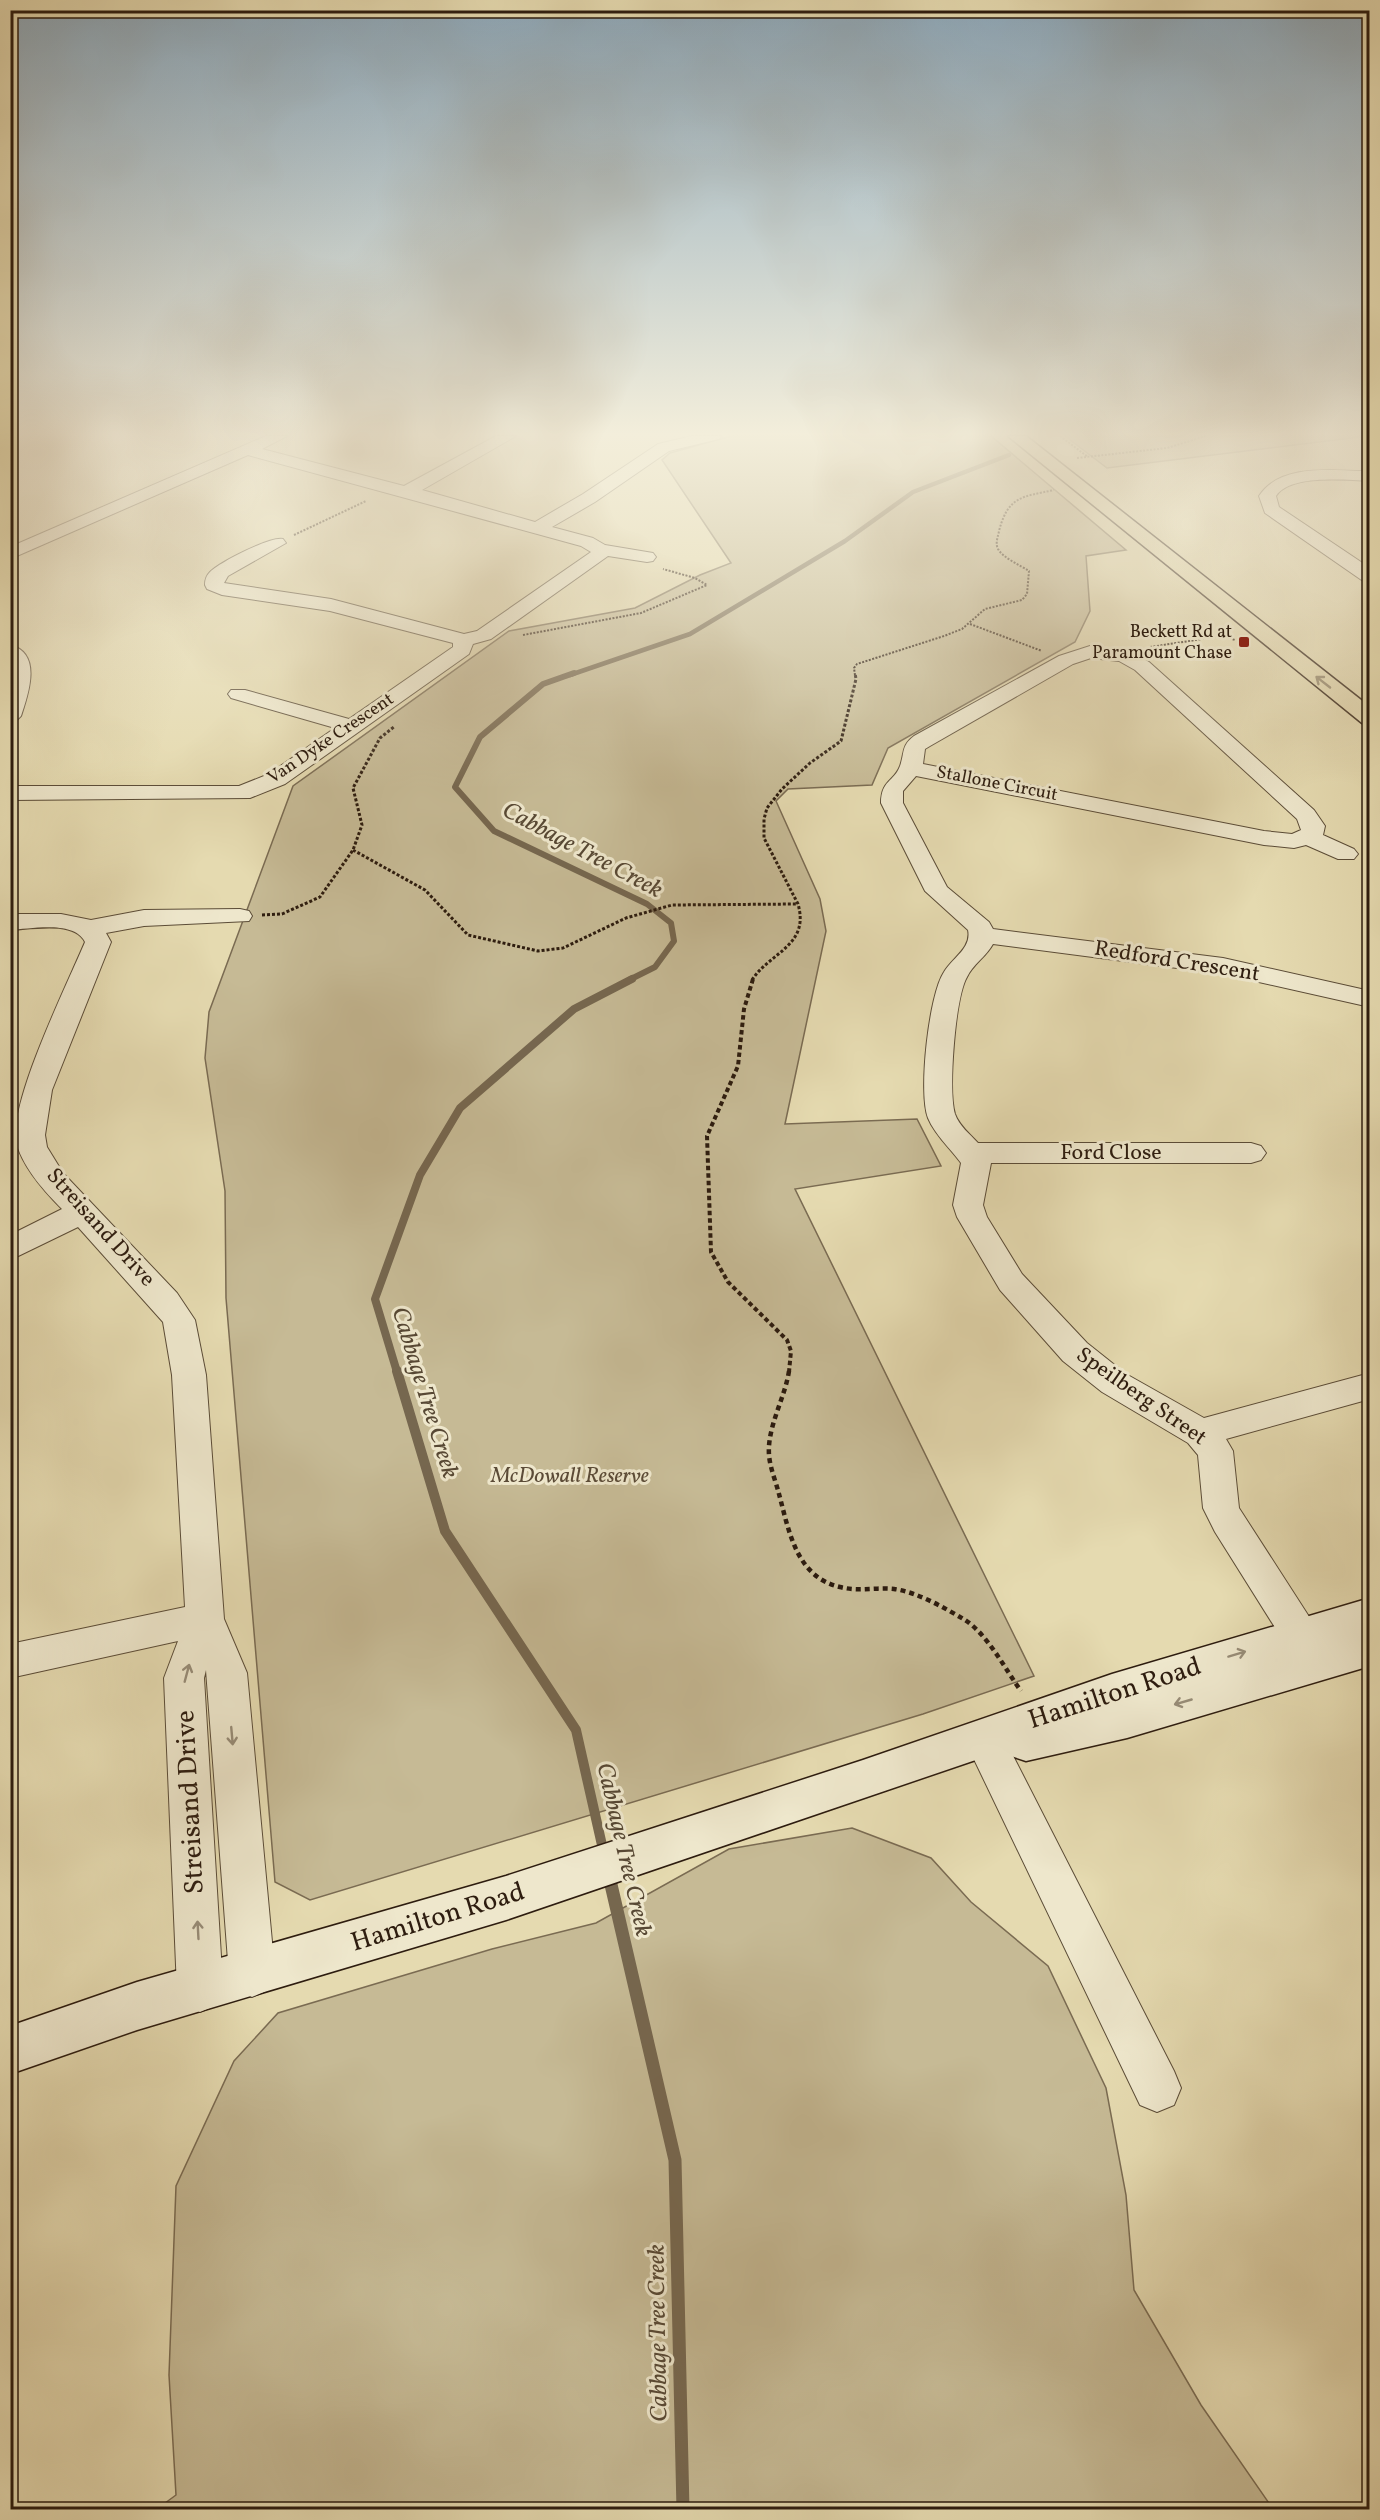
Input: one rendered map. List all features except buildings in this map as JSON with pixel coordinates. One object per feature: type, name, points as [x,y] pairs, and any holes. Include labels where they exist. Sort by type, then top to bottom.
[{"type":"main road","points":[[1164,554],[1370,718]]},
{"type":"main road","points":[[1189,554],[1370,695]]},
{"type":"main road","name":"Hamilton Road","points":[[863,1780],[1127,1719],[1310,1649],[1370,1615]]},
{"type":"main road","name":"Hamilton Road","points":[[10,2050],[137,2007],[506,1898],[863,1780],[1112,1693],[1310,1649],[1370,1648]]},
{"type":"street","points":[[257,554],[221,572],[215,577],[214,585],[222,590],[331,605],[464,640]]},
{"type":"street","name":"Van Dyke Crescent","points":[[10,793],[242,793],[277,779],[462,650],[464,640],[484,635],[601,554]]},
{"type":"street","points":[[625,554],[647,557]]},
{"type":"street","points":[[1336,554],[1370,577]]},
{"type":"street","name":"Stallone Circuit","points":[[1100,645],[1124,656],[1142,666],[1306,815],[1313,826],[1312,834],[1294,841],[1264,838],[911,768],[914,747],[922,741],[1066,660],[1100,645]]},
{"type":"street","points":[[10,651],[21,664],[22,675],[10,716]]},
{"type":"street","points":[[238,694],[350,726]]},
{"type":"street","points":[[911,768],[892,790],[892,803],[937,891],[974,921],[983,935],[981,945],[954,975],[948,993],[938,1094],[938,1110],[944,1124],[971,1154]]},
{"type":"street","name":"Stallone Circuit","points":[[1308,837],[1346,854]]},
{"type":"street","points":[[10,922],[63,922],[90,928],[144,918],[240,916]]},
{"type":"street","name":"Streisand Drive","points":[[90,928],[98,942],[24,1090],[30,1135],[32,1147],[52,1180],[166,1301],[179,1320],[189,1375],[205,1619],[227,1672],[252,1974]]},
{"type":"street","name":"Redford Crescent","points":[[983,935],[1223,966],[1370,999]]},
{"type":"street","name":"Ford Close","points":[[971,1154],[1251,1153]]},
{"type":"street","name":"Speilberg Street","points":[[971,1154],[976,1162],[968,1204],[972,1217],[1011,1282],[1075,1352],[1114,1383],[1200,1433],[1215,1451],[1221,1508],[1233,1532],[1310,1649]]},
{"type":"street","points":[[10,1249],[81,1212]]},
{"type":"street","points":[[1200,1433],[1370,1386]]},
{"type":"street","points":[[10,1660],[205,1619]]},
{"type":"street","name":"Streisand Drive","points":[[200,1989],[184,1678],[205,1619]]},
{"type":"street","points":[[990,1750],[1157,2088]]},
{"type":"path","points":[[1003,554],[1029,571],[1026,594],[1022,600],[985,609],[970,624],[944,636],[857,664],[854,668],[856,679],[841,741],[810,763],[767,807],[764,819],[764,838],[798,903],[801,915],[800,930],[778,957],[753,978],[744,1009],[738,1066],[707,1136],[711,1252],[715,1268],[740,1296],[772,1324],[788,1343],[791,1352],[786,1381],[769,1442],[769,1455],[793,1547],[824,1581],[859,1591],[894,1589],[913,1594],[964,1620],[975,1628],[1024,1695]]},
{"type":"path","points":[[517,637],[641,613],[707,585],[695,578],[651,566],[647,557]]},
{"type":"path","points":[[970,624],[1066,660]]},
{"type":"path","points":[[1124,656],[1134,649],[1222,636],[1243,644]]},
{"type":"path","points":[[240,916],[282,914],[320,897],[354,850],[362,825],[353,788],[380,738],[398,723]]},
{"type":"path","points":[[354,850],[426,890],[468,935],[538,951],[563,948],[626,918],[672,905],[798,903]]},
{"type":"green space","name":"McDowall Reserve","points":[[725,554],[1102,554],[1086,556],[1090,611],[1075,642],[888,748],[872,785],[788,789],[776,801],[820,899],[826,931],[785,1124],[917,1119],[941,1166],[795,1189],[1034,1676],[923,1714],[310,1900],[275,1882],[226,1298],[225,1191],[205,1058],[209,1012],[293,786],[509,631],[635,608],[700,575],[731,563]]},
{"type":"green space","points":[[852,1828],[931,1858],[971,1902],[1048,1966],[1106,2088],[1126,2195],[1134,2290],[1201,2405],[1273,2509],[157,2509],[176,2495],[169,2375],[176,2186],[234,2061],[278,2013],[492,1949],[596,1923],[729,1849]]},
{"type":"waterway","name":"Cabbage Tree Creek","points":[[570,675],[690,634],[824,554]]},
{"type":"waterway","name":"Cabbage Tree Creek","points":[[574,673],[543,684],[480,737],[455,787],[494,831],[647,904],[671,923],[674,941],[655,967],[629,980]]},
{"type":"waterway","name":"Cabbage Tree Creek","points":[[397,1372],[375,1299],[420,1175],[460,1108],[574,1009],[632,979]]},
{"type":"waterway","name":"Cabbage Tree Creek","points":[[397,1371],[445,1531],[576,1730],[604,1854]]},
{"type":"waterway","name":"Cabbage Tree Creek","points":[[609,1876],[675,2160],[683,2510]]},
{"type":"place","name":"Beckett Rd at Paramount Chase","points":[[1244,642]]}]
